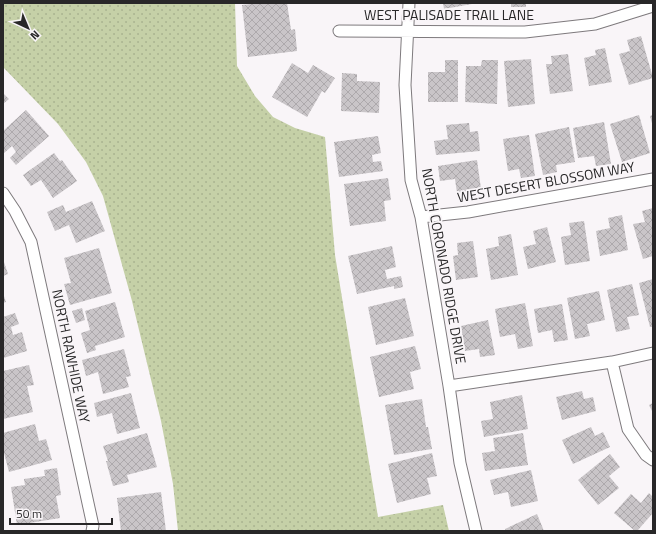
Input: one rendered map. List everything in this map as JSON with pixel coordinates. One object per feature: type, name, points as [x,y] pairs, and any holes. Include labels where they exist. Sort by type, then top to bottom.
[{"type":"street","name":"NORTH CORONADO RIDGE DRIVE","points":[[408,3],[405,85],[411,180],[421,217],[450,386],[460,463],[476,531]]},
{"type":"street","name":"WEST PALISADE TRAIL LANE","points":[[338,31],[525,32],[594,24],[653,6]]},
{"type":"street","name":"WEST DESERT BLOSSOM WAY","points":[[421,217],[468,212],[653,179]]},
{"type":"street","name":"NORTH RAWHIDE WAY","points":[[3,193],[15,211],[31,242],[92,531]]},
{"type":"street","points":[[450,386],[612,362],[653,353]]},
{"type":"street","points":[[612,362],[628,429],[646,455],[653,460]]},
{"type":"green space","points":[[3,3],[235,3],[237,66],[255,96],[273,117],[295,128],[325,137],[335,255],[378,517],[443,505],[449,531],[178,531],[173,484],[161,421],[132,301],[103,196],[86,162],[58,124],[3,67]]},
{"type":"building","points":[[287,3],[291,30],[295,29],[297,51],[248,57],[242,5]]},
{"type":"building","points":[[443,3],[472,3],[472,4],[444,9]]},
{"type":"building","points":[[511,3],[526,3],[526,7],[511,7]]},
{"type":"building","points":[[641,36],[653,78],[629,85],[619,54],[630,51],[627,40]]},
{"type":"building","points":[[605,48],[612,82],[589,86],[584,58],[596,55],[595,50]]},
{"type":"building","points":[[568,54],[573,91],[550,94],[546,64],[552,64],[551,56]]},
{"type":"building","points":[[531,59],[535,104],[508,107],[504,61]]},
{"type":"building","points":[[445,60],[458,60],[458,102],[428,102],[428,72],[445,72]]},
{"type":"building","points":[[482,60],[498,60],[497,104],[465,102],[466,66],[481,66]]},
{"type":"building","points":[[292,63],[308,73],[313,65],[335,78],[325,93],[322,91],[307,117],[272,97]]},
{"type":"building","points":[[342,73],[357,74],[357,81],[380,82],[379,113],[341,111]]},
{"type":"building","points":[[3,93],[9,99],[3,104]]},
{"type":"building","points":[[26,110],[49,136],[16,165],[10,158],[16,152],[12,146],[3,154],[3,131]]},
{"type":"building","points":[[639,115],[650,153],[622,162],[610,124]]},
{"type":"building","points":[[653,115],[653,127],[650,116]]},
{"type":"building","points":[[604,122],[611,164],[596,166],[594,156],[578,158],[573,128]]},
{"type":"building","points":[[469,123],[470,132],[478,131],[480,151],[436,155],[434,141],[448,139],[446,125]]},
{"type":"building","points":[[569,127],[575,162],[556,165],[557,172],[543,175],[535,134]]},
{"type":"building","points":[[529,135],[535,176],[521,178],[519,169],[508,171],[503,139]]},
{"type":"building","points":[[378,136],[381,153],[372,155],[373,162],[381,161],[383,171],[339,177],[334,142]]},
{"type":"building","points":[[54,153],[60,161],[62,160],[77,181],[53,198],[41,180],[31,186],[23,175]]},
{"type":"building","points":[[477,160],[481,189],[457,193],[455,179],[440,181],[438,166]]},
{"type":"building","points":[[388,178],[391,200],[384,201],[386,221],[350,226],[344,184]]},
{"type":"building","points":[[92,201],[105,231],[76,243],[69,225],[55,231],[47,212],[63,205],[66,212]]},
{"type":"building","points":[[653,208],[653,256],[643,259],[633,224],[645,222],[642,211]]},
{"type":"building","points":[[622,215],[628,250],[600,256],[596,231],[610,228],[608,218]]},
{"type":"building","points":[[584,221],[590,261],[565,265],[561,237],[571,235],[569,223]]},
{"type":"building","points":[[547,227],[556,262],[528,269],[523,247],[536,244],[533,231]]},
{"type":"building","points":[[511,234],[518,275],[491,280],[486,249],[499,246],[498,237]]},
{"type":"building","points":[[473,241],[478,277],[456,280],[453,256],[458,255],[457,243]]},
{"type":"building","points":[[392,246],[396,267],[385,270],[387,279],[401,276],[403,287],[394,289],[394,286],[357,294],[348,256]]},
{"type":"building","points":[[99,248],[112,293],[70,305],[64,284],[71,283],[64,258]]},
{"type":"building","points":[[3,259],[8,274],[3,276]]},
{"type":"building","points":[[653,279],[653,327],[650,327],[639,283]]},
{"type":"building","points":[[632,284],[639,315],[627,317],[630,329],[616,332],[607,290]]},
{"type":"building","points":[[599,291],[605,320],[587,324],[590,336],[575,339],[567,298]]},
{"type":"building","points":[[3,293],[6,302],[3,303]]},
{"type":"building","points":[[405,298],[414,336],[376,345],[368,307]]},
{"type":"building","points":[[115,302],[125,337],[95,346],[96,350],[87,353],[81,333],[90,330],[85,311]]},
{"type":"building","points":[[525,303],[533,346],[518,349],[515,334],[500,337],[495,309]]},
{"type":"building","points":[[562,304],[568,340],[554,342],[552,330],[538,333],[534,309]]},
{"type":"building","points":[[82,308],[85,320],[76,323],[72,311]]},
{"type":"building","points":[[15,313],[19,324],[11,327],[13,335],[22,332],[27,351],[3,358],[3,317]]},
{"type":"building","points":[[488,320],[495,355],[480,357],[479,349],[465,351],[461,326]]},
{"type":"building","points":[[415,346],[421,369],[410,372],[414,389],[379,397],[370,357]]},
{"type":"building","points":[[124,349],[131,376],[126,377],[129,387],[103,394],[98,372],[86,376],[82,360]]},
{"type":"building","points":[[29,365],[34,385],[27,386],[33,412],[3,419],[3,371]]},
{"type":"building","points":[[582,391],[584,399],[593,397],[596,411],[562,420],[556,397]]},
{"type":"building","points":[[131,393],[140,428],[117,434],[112,413],[97,417],[94,403]]},
{"type":"building","points":[[522,395],[528,429],[484,437],[481,421],[493,419],[490,402]]},
{"type":"building","points":[[422,399],[426,427],[428,427],[432,449],[394,455],[385,405]]},
{"type":"building","points":[[653,403],[653,413],[649,405]]},
{"type":"building","points":[[35,424],[39,441],[46,439],[52,460],[9,472],[3,449],[3,433]]},
{"type":"building","points":[[591,427],[595,436],[603,432],[610,447],[573,464],[562,440]]},
{"type":"building","points":[[147,433],[157,467],[127,475],[129,482],[113,486],[106,461],[108,461],[103,446]]},
{"type":"building","points":[[523,433],[528,465],[485,471],[482,453],[495,451],[493,438]]},
{"type":"building","points":[[432,453],[437,476],[427,478],[431,494],[397,503],[388,464]]},
{"type":"building","points":[[610,454],[620,467],[609,476],[619,488],[598,505],[578,480]]},
{"type":"building","points":[[57,468],[61,495],[56,496],[60,518],[17,525],[11,487],[25,485],[24,479],[45,476],[44,470]]},
{"type":"building","points":[[531,470],[538,501],[511,507],[508,492],[494,495],[490,480]]},
{"type":"building","points":[[161,492],[166,531],[121,531],[117,498]]},
{"type":"building","points":[[649,493],[653,497],[653,513],[637,531],[635,531],[614,513],[631,494],[641,503]]},
{"type":"building","points":[[537,514],[544,531],[506,531],[505,529]]}]
